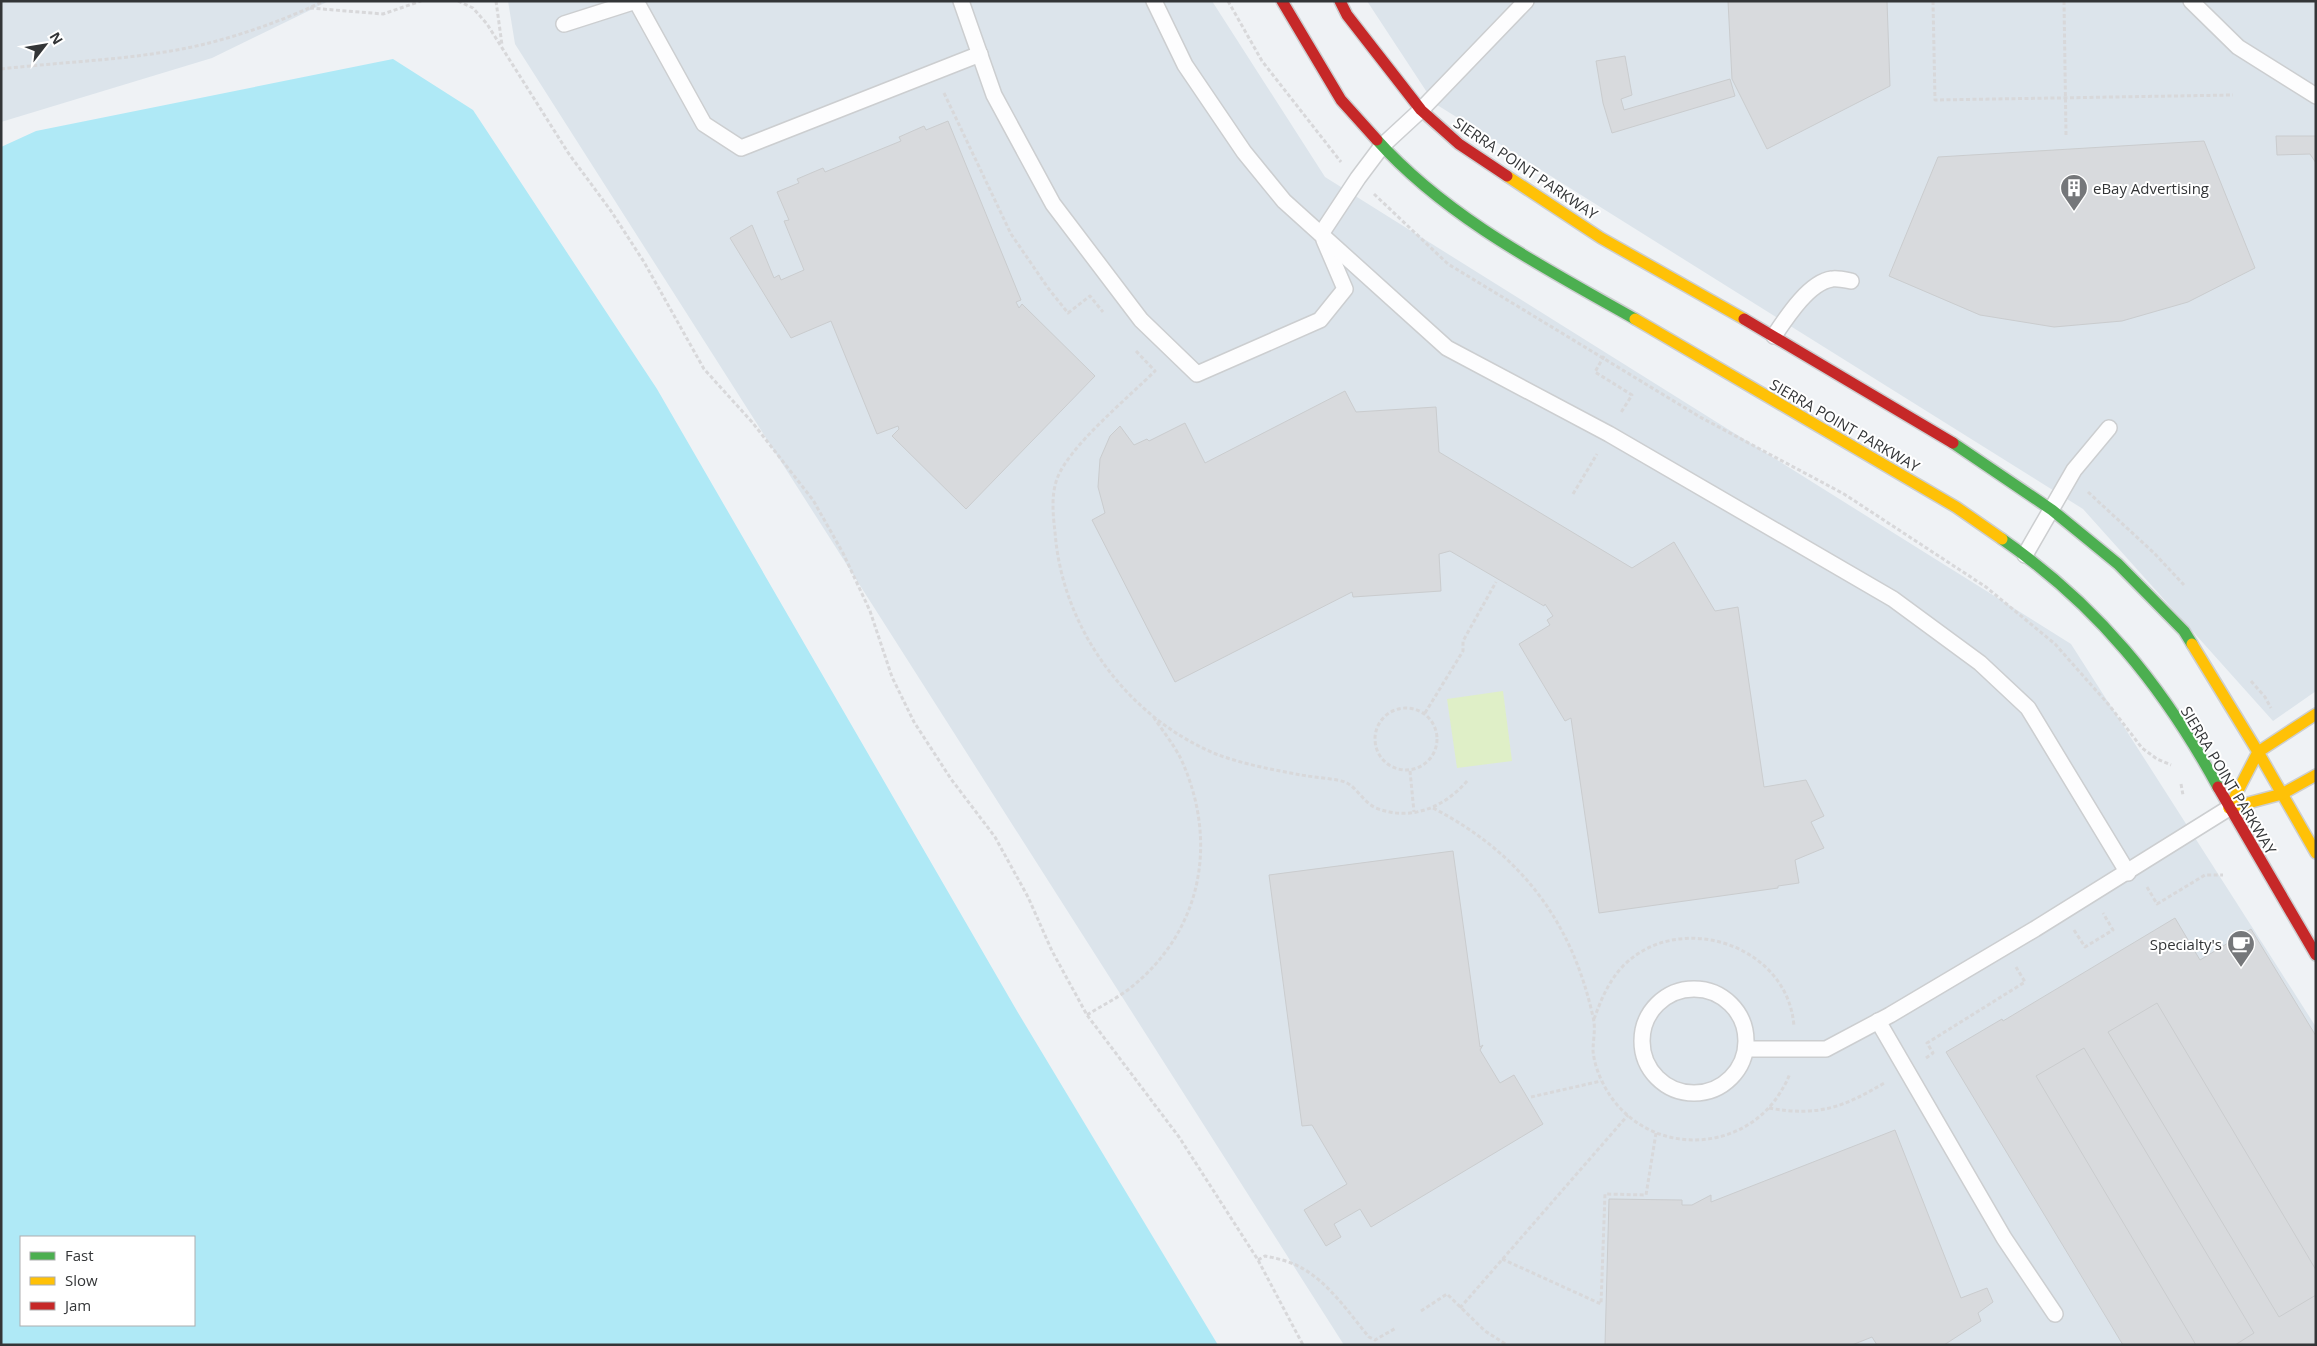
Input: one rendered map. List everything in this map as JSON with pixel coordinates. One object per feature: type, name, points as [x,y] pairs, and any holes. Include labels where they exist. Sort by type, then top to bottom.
[{"type":"street","name":"SIERRA POINT PARKWAY","points":[[1282,1],[1341,100],[1382,146],[1426,189],[1550,271],[1956,507],[2025,555],[2093,613],[2149,678],[2197,749],[2229,808],[2316,955]]},
{"type":"street","name":"SIERRA POINT PARKWAY","points":[[1340,1],[1347,15],[1421,110],[1458,144],[1601,238],[1774,336],[1970,454],[2052,510],[2118,564],[2184,631],[2258,752],[2316,853]]},
{"type":"street","points":[[2229,808],[2258,752],[2316,714]]},
{"type":"street","points":[[2229,808],[2282,794],[2316,775]]},
{"type":"lane","points":[[564,24],[636,1],[704,124],[741,148],[980,54]]},
{"type":"lane","points":[[961,1],[994,95],[1053,204],[1141,320],[1197,374],[1320,320],[1346,289],[1321,234]]},
{"type":"lane","points":[[1154,1],[1185,66],[1244,152],[1284,201],[1447,348],[1609,434],[1893,599],[1980,662],[2028,708],[2128,873]]},
{"type":"lane","points":[[1321,234],[1382,146],[1421,110],[1526,1]]},
{"type":"lane","points":[[2191,1],[2238,46],[2316,96]]},
{"type":"lane","points":[[1774,336],[1785,319],[1812,287],[1832,279],[1851,281]]},
{"type":"lane","points":[[2025,555],[2074,470],[2109,428]]},
{"type":"lane","points":[[1746,1049],[1826,1049],[1878,1022],[2128,873],[2229,808]]},
{"type":"lane","points":[[1698,988],[1714,992],[1728,1001],[1739,1014],[1746,1031],[1746,1049],[1741,1066],[1729,1080],[1714,1090],[1696,1094],[1678,1091],[1662,1082],[1650,1069],[1643,1054],[1642,1037],[1645,1021],[1654,1007],[1666,996],[1682,990],[1698,988]]},
{"type":"lane","points":[[1878,1022],[2004,1238],[2055,1314]]},
{"type":"path","points":[[1,69],[140,55],[205,44],[324,1]]},
{"type":"path","points":[[309,8],[383,14],[421,1]]},
{"type":"path","points":[[458,1],[473,8],[487,24],[569,154],[644,262],[704,369],[752,422],[812,500],[843,553],[870,611],[892,678],[914,722],[951,779],[995,837],[1028,897],[1052,950],[1087,1015],[1179,1137],[1258,1260],[1303,1345]]},
{"type":"path","points":[[496,1],[502,48]]},
{"type":"path","points":[[1228,1],[1262,61],[1336,157],[1448,264],[1516,306],[1604,356],[1700,417],[1844,494],[1986,587],[2055,644],[2109,704],[2142,748],[2157,759],[2174,767]]},
{"type":"path","points":[[1933,1],[1935,100],[2233,94]]},
{"type":"path","points":[[2064,1],[2066,135]]},
{"type":"path","points":[[936,71],[966,142],[1004,215],[1011,234],[1048,288],[1068,313],[1090,296],[1109,319]]},
{"type":"path","points":[[1135,349],[1154,371],[1075,449],[1063,465],[1057,479],[1053,500],[1056,546],[1063,581],[1079,624],[1110,673],[1152,715],[1179,735],[1217,754],[1300,775],[1347,782],[1364,800],[1375,808],[1404,813],[1433,808],[1446,802],[1468,780]]},
{"type":"path","points":[[1604,356],[1595,372],[1632,395],[1618,418]]},
{"type":"path","points":[[1573,494],[1598,451]]},
{"type":"path","points":[[1425,714],[1463,651],[1463,641],[1496,582]]},
{"type":"path","points":[[1407,708],[1425,714],[1432,721],[1437,731],[1438,742],[1435,753],[1424,765],[1410,771],[1398,770],[1388,766],[1380,758],[1374,739],[1376,729],[1388,713],[1396,709],[1407,708]]},
{"type":"path","points":[[1087,1015],[1130,988],[1162,956],[1186,918],[1194,898],[1201,840],[1196,804],[1180,759],[1152,715]]},
{"type":"path","points":[[1410,771],[1414,812]]},
{"type":"path","points":[[2180,780],[2183,795]]},
{"type":"path","points":[[1433,808],[1482,838],[1514,866],[1537,889],[1556,918],[1571,948],[1585,986],[1594,1019],[1593,1052],[1602,1081],[1622,1111],[1648,1130],[1656,1133],[1680,1140],[1712,1140],[1744,1128],[1769,1108],[1788,1081],[1795,1049],[1794,1018],[1782,989],[1764,965],[1738,948],[1708,939],[1678,938],[1648,948],[1623,966],[1604,990],[1594,1019]]},
{"type":"path","points":[[2138,889],[2146,884],[2157,904],[2205,875],[2223,875]]},
{"type":"path","points":[[2066,933],[2074,928],[2085,947],[2114,930],[2102,911],[2109,906]]},
{"type":"path","points":[[1769,1108],[1790,1112],[1812,1112],[1840,1106],[1906,1070],[1933,1053],[1927,1042],[2025,982],[2014,964]]},
{"type":"path","points":[[1531,1097],[1602,1081]]},
{"type":"path","points":[[1460,1308],[1628,1115]]},
{"type":"path","points":[[1502,1259],[1601,1304],[1605,1194],[1646,1195],[1656,1133]]},
{"type":"path","points":[[1258,1260],[1265,1256],[1279,1259],[1298,1266],[1312,1275],[1332,1294],[1370,1337],[1375,1340],[1396,1328]]},
{"type":"path","points":[[1421,1311],[1446,1294],[1485,1331],[1507,1345]]},
{"type":"shaded area","points":[[1,1],[329,1],[212,58],[1,122]]},
{"type":"shaded area","points":[[508,1],[1212,1],[1325,177],[2071,644],[2316,1027],[2316,1345],[1344,1345],[515,44]]},
{"type":"shaded area","points":[[1367,1],[2316,1],[2316,691],[2273,721],[2083,509],[1434,103]]},
{"type":"green space","points":[[1503,691],[1512,761],[1457,768],[1447,699]]},
{"type":"water","points":[[393,59],[473,110],[657,389],[1017,1011],[1218,1345],[1,1345],[1,147],[36,131]]},
{"type":"building","points":[[1728,1],[1887,1],[1890,86],[1767,149],[1732,79]]},
{"type":"building","points":[[1625,56],[1632,95],[1621,99],[1624,110],[1730,79],[1735,96],[1612,133],[1603,103],[1596,61]]},
{"type":"building","points":[[948,121],[1021,300],[1016,302],[1019,308],[1022,304],[1095,376],[966,509],[892,436],[899,429],[898,426],[877,434],[831,321],[791,338],[730,238],[752,225],[774,278],[779,275],[781,280],[804,270],[784,221],[789,220],[777,192],[799,183],[797,179],[823,168],[825,172],[901,141],[899,137],[924,126],[926,130]]},
{"type":"building","points":[[2276,136],[2316,136],[2316,163],[2310,154],[2277,155]]},
{"type":"building","name":"eBay Advertising","points":[[2204,141],[2255,268],[2188,302],[2122,321],[2054,327],[1980,315],[1889,276],[1938,157]]},
{"type":"building","points":[[1345,391],[1356,412],[1436,407],[1439,452],[1632,568],[1674,542],[1715,611],[1738,607],[1764,787],[1806,780],[1824,816],[1811,822],[1824,848],[1795,860],[1799,883],[1778,886],[1778,888],[1599,913],[1571,718],[1565,721],[1519,644],[1550,625],[1547,620],[1553,616],[1545,604],[1544,606],[1450,551],[1439,554],[1441,591],[1353,597],[1352,592],[1175,682],[1092,520],[1105,513],[1098,487],[1100,459],[1110,436],[1120,426],[1134,445],[1147,439],[1149,441],[1185,423],[1205,463]]},
{"type":"building","points":[[1453,851],[1480,1047],[1483,1045],[1480,1050],[1500,1083],[1514,1075],[1543,1124],[1371,1227],[1360,1209],[1334,1224],[1341,1237],[1326,1246],[1304,1210],[1347,1184],[1312,1125],[1302,1126],[1269,875]]},
{"type":"building","points":[[2175,918],[2200,960],[2251,929],[2316,1036],[2316,1345],[2123,1345],[1946,1052],[2002,1019],[2003,1021]]},
{"type":"building","points":[[2157,1003],[2316,1270],[2316,1295],[2279,1317],[2108,1032]]},
{"type":"building","points":[[2084,1048],[2254,1333],[2235,1345],[2196,1345],[2036,1076]]},
{"type":"building","points":[[1895,1130],[1961,1298],[1987,1288],[1993,1302],[1978,1313],[1981,1321],[1944,1345],[1877,1345],[1872,1337],[1852,1345],[1605,1345],[1609,1199],[1682,1200],[1682,1205],[1692,1205],[1711,1195],[1711,1202]]},
{"type":"traffic: fast","points":[[1377,140],[1404,168],[1434,194],[1498,240],[1635,319]]},
{"type":"traffic: fast","points":[[1953,443],[2052,510],[2118,564],[2184,631],[2192,644]]},
{"type":"traffic: fast","points":[[2002,539],[2068,591],[2125,650],[2174,715],[2218,787]]},
{"type":"traffic: slow","points":[[1507,176],[1601,238],[1744,319]]},
{"type":"traffic: slow","points":[[1635,319],[1956,507],[2002,539]]},
{"type":"traffic: slow","points":[[2192,644],[2258,752],[2316,853]]},
{"type":"traffic: slow","points":[[2229,808],[2258,752],[2316,714]]},
{"type":"traffic: slow","points":[[2229,808],[2282,794],[2316,775]]},
{"type":"traffic: jam","points":[[1282,1],[1341,100],[1377,140]]},
{"type":"traffic: jam","points":[[1340,1],[1347,15],[1421,110],[1459,144],[1507,176]]},
{"type":"traffic: jam","points":[[1744,319],[1953,443]]},
{"type":"traffic: jam","points":[[2218,787],[2316,955]]},
{"type":"place","name":"eBay Advertising","points":[[2074,212]]},
{"type":"place","name":"Specialty's","points":[[2241,968]]}]
